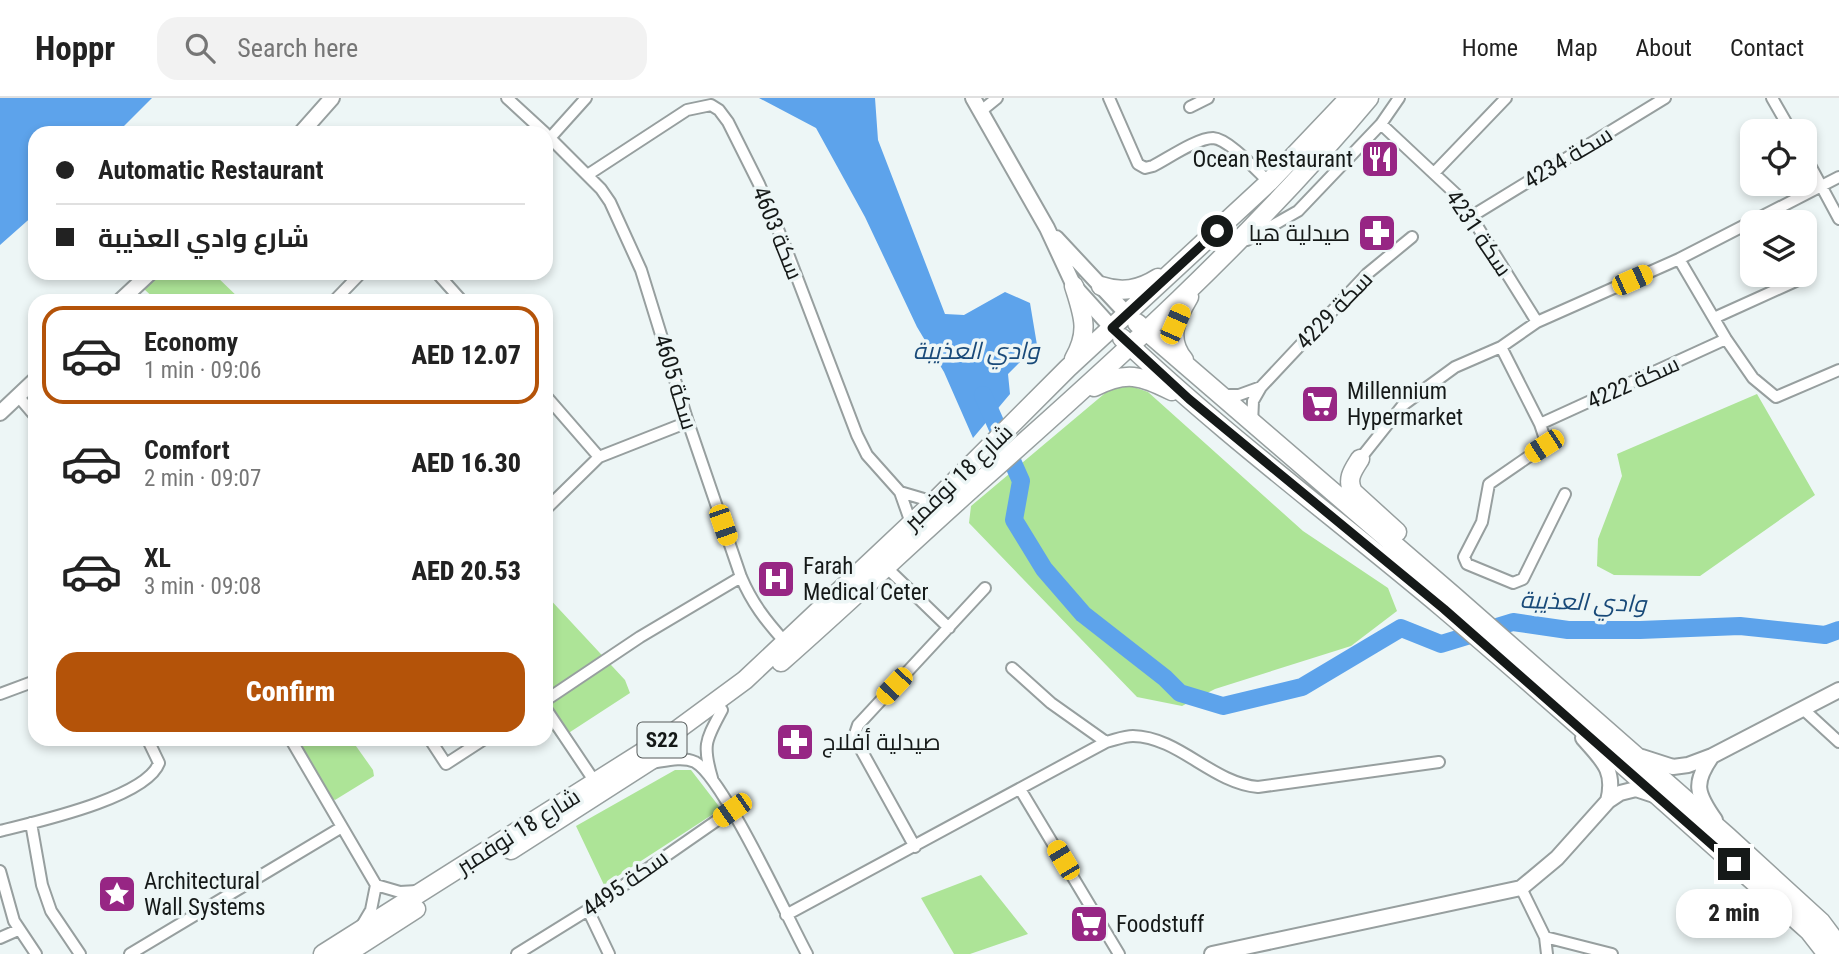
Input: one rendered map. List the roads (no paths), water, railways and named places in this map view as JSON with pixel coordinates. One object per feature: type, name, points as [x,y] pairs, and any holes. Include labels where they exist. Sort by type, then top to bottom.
[{"type":"main road","name":"شارع 18 نوفمبر","points":[[323,954],[595,782],[707,709],[745,680],[934,502],[1068,368],[1269,182],[1349,98]]},
{"type":"main road","name":"شارع 18 نوفمبر","points":[[346,954],[649,763],[722,710],[792,652],[1075,399],[1229,250],[1369,98]]},
{"type":"main road","points":[[1101,286],[1113,290],[1136,289],[1148,285],[1183,264]]},
{"type":"main road","points":[[1200,278],[1181,311],[1173,334],[1175,346],[1181,356],[1211,390]]},
{"type":"main road","points":[[1068,368],[1084,338],[1085,327],[1074,286]]},
{"type":"main road","points":[[1127,314],[1211,390],[1409,557],[1450,603]]},
{"type":"main road","points":[[1112,328],[1189,399],[1450,603],[1566,706],[1659,797],[1809,931],[1827,954]]},
{"type":"main road","points":[[1075,399],[1107,381],[1127,375],[1138,376],[1189,399]]},
{"type":"main road","points":[[1316,479],[1336,474],[1360,459]]},
{"type":"main road","points":[[1360,459],[1351,474],[1350,486],[1353,492],[1397,533],[1409,557]]},
{"type":"main road","points":[[1566,706],[1628,749],[1727,836],[1821,922],[1839,946]]},
{"type":"street","points":[[307,126],[332,98]]},
{"type":"street","name":"سكة 4605","points":[[507,98],[537,126]]},
{"type":"street","points":[[553,129],[586,98]]},
{"type":"street","points":[[997,98],[977,104],[1047,228],[1074,286],[1112,328]]},
{"type":"street","points":[[1109,98],[1138,164],[1145,168],[1212,138],[1231,147],[1269,182]]},
{"type":"street","points":[[1190,107],[1208,98]]},
{"type":"street","points":[[1229,250],[1298,211],[1381,124],[1399,98]]},
{"type":"street","points":[[1434,173],[1506,98]]},
{"type":"street","name":"سكة 4234","points":[[1472,216],[1665,98]]},
{"type":"street","points":[[1773,98],[1784,119]]},
{"type":"street","name":"سكة 4603","points":[[589,174],[687,110],[711,105],[719,110],[728,122],[759,184],[857,435],[867,455],[900,492],[911,523]]},
{"type":"street","name":"سكة 4231","points":[[1381,124],[1459,197],[1537,322]]},
{"type":"street","name":"سكة 4605","points":[[553,141],[589,174],[610,202],[641,270],[688,422],[749,598],[761,616],[785,642]]},
{"type":"street","points":[[1817,176],[1839,219]]},
{"type":"street","points":[[1360,459],[1403,405],[1455,366],[1500,348],[1537,322],[1679,259],[1839,177]]},
{"type":"street","points":[[1047,228],[1127,314]]},
{"type":"street","name":"سكة 4229","points":[[1252,424],[1253,401],[1261,387],[1367,274],[1412,237]]},
{"type":"street","points":[[1679,259],[1726,340],[1753,378],[1776,397],[1839,370]]},
{"type":"street","points":[[128,294],[142,280]]},
{"type":"street","points":[[341,294],[354,280]]},
{"type":"street","points":[[444,280],[456,294]]},
{"type":"street","points":[[1714,318],[1782,287]]},
{"type":"street","name":"سكة 4222","points":[[1540,424],[1726,340]]},
{"type":"street","points":[[1500,348],[1546,440],[1544,446],[1489,484],[1482,522],[1464,557],[1467,564],[1513,583],[1523,579],[1565,494]]},
{"type":"street","points":[[0,413],[28,387]]},
{"type":"street","points":[[1211,390],[1240,396],[1261,387]]},
{"type":"street","points":[[18,396],[28,408]]},
{"type":"street","points":[[553,404],[598,457]]},
{"type":"street","points":[[553,502],[598,457],[688,422]]},
{"type":"street","points":[[900,492],[934,502]]},
{"type":"street","points":[[887,568],[948,628]]},
{"type":"street","points":[[553,695],[640,637],[741,577]]},
{"type":"street","points":[[915,847],[855,737],[858,725],[985,588]]},
{"type":"street","points":[[1012,668],[1051,703],[1106,742]]},
{"type":"street","points":[[0,694],[28,684]]},
{"type":"street","points":[[1628,749],[1645,758],[1674,767],[1688,765],[1712,756],[1839,690]]},
{"type":"street","points":[[1566,706],[1609,769],[1611,781],[1608,801]]},
{"type":"street","points":[[1803,709],[1839,742]]},
{"type":"street","points":[[713,780],[706,759],[706,740],[722,710]]},
{"type":"street","points":[[553,719],[595,782]]},
{"type":"street","points":[[786,915],[1106,742],[1130,736],[1149,738],[1164,744],[1246,786],[1438,762]]},
{"type":"street","points":[[0,831],[91,807],[151,776],[159,763],[151,746]]},
{"type":"street","points":[[295,746],[376,885],[371,910],[357,932]]},
{"type":"street","points":[[434,746],[446,764],[474,746]]},
{"type":"street","points":[[1712,756],[1703,770],[1698,788],[1709,811],[1727,836]]},
{"type":"street","points":[[649,763],[679,759],[695,762],[713,780],[732,810],[807,954]]},
{"type":"street","points":[[1020,789],[1119,954]]},
{"type":"street","points":[[1212,954],[1521,888],[1557,858],[1608,801],[1620,793],[1636,789],[1659,797]]},
{"type":"street","name":"سكة 4495","points":[[517,954],[588,910],[732,810]]},
{"type":"street","points":[[31,823],[42,886],[51,911],[80,954]]},
{"type":"street","points":[[130,954],[342,827]]},
{"type":"street","points":[[0,871],[18,930],[36,954]]},
{"type":"street","points":[[376,885],[400,892],[425,890]]},
{"type":"street","points":[[1521,888],[1545,937],[1547,954]]},
{"type":"street","points":[[588,910],[609,954]]},
{"type":"street","points":[[0,938],[18,930]]},
{"type":"street","points":[[1545,937],[1612,954]]},
{"type":"water","points":[[0,98],[152,98],[124,126],[28,126],[28,220],[0,245]]},
{"type":"water","name":"وادي العذيبة","points":[[759,98],[875,98],[878,140],[945,314],[964,315],[1005,292],[1030,303],[1037,345],[1008,374],[1010,394],[973,438],[944,372],[917,327],[865,217],[816,128]]},
{"type":"waterway","name":"وادي العذيبة","points":[[983,395],[1021,481],[1014,520],[1044,569],[1083,614],[1165,678],[1180,693],[1223,706],[1302,687],[1401,628],[1441,644],[1513,622],[1568,630],[1740,626],[1825,635],[1839,630]]},
{"type":"place","name":"Ocean Restaurant","points":[[1380,159]]},
{"type":"place","name":"صيدلية هيا","points":[[1377,233]]},
{"type":"place","name":"Millennium Hypermarket","points":[[1320,404]]},
{"type":"place","name":"Farah Medical Ceter","points":[[776,579]]},
{"type":"place","name":"صيدلية أفلاج","points":[[795,742]]},
{"type":"place","name":"Architectural Wall Systems","points":[[117,894]]},
{"type":"place","name":"Foodstuff","points":[[1089,924]]}]
